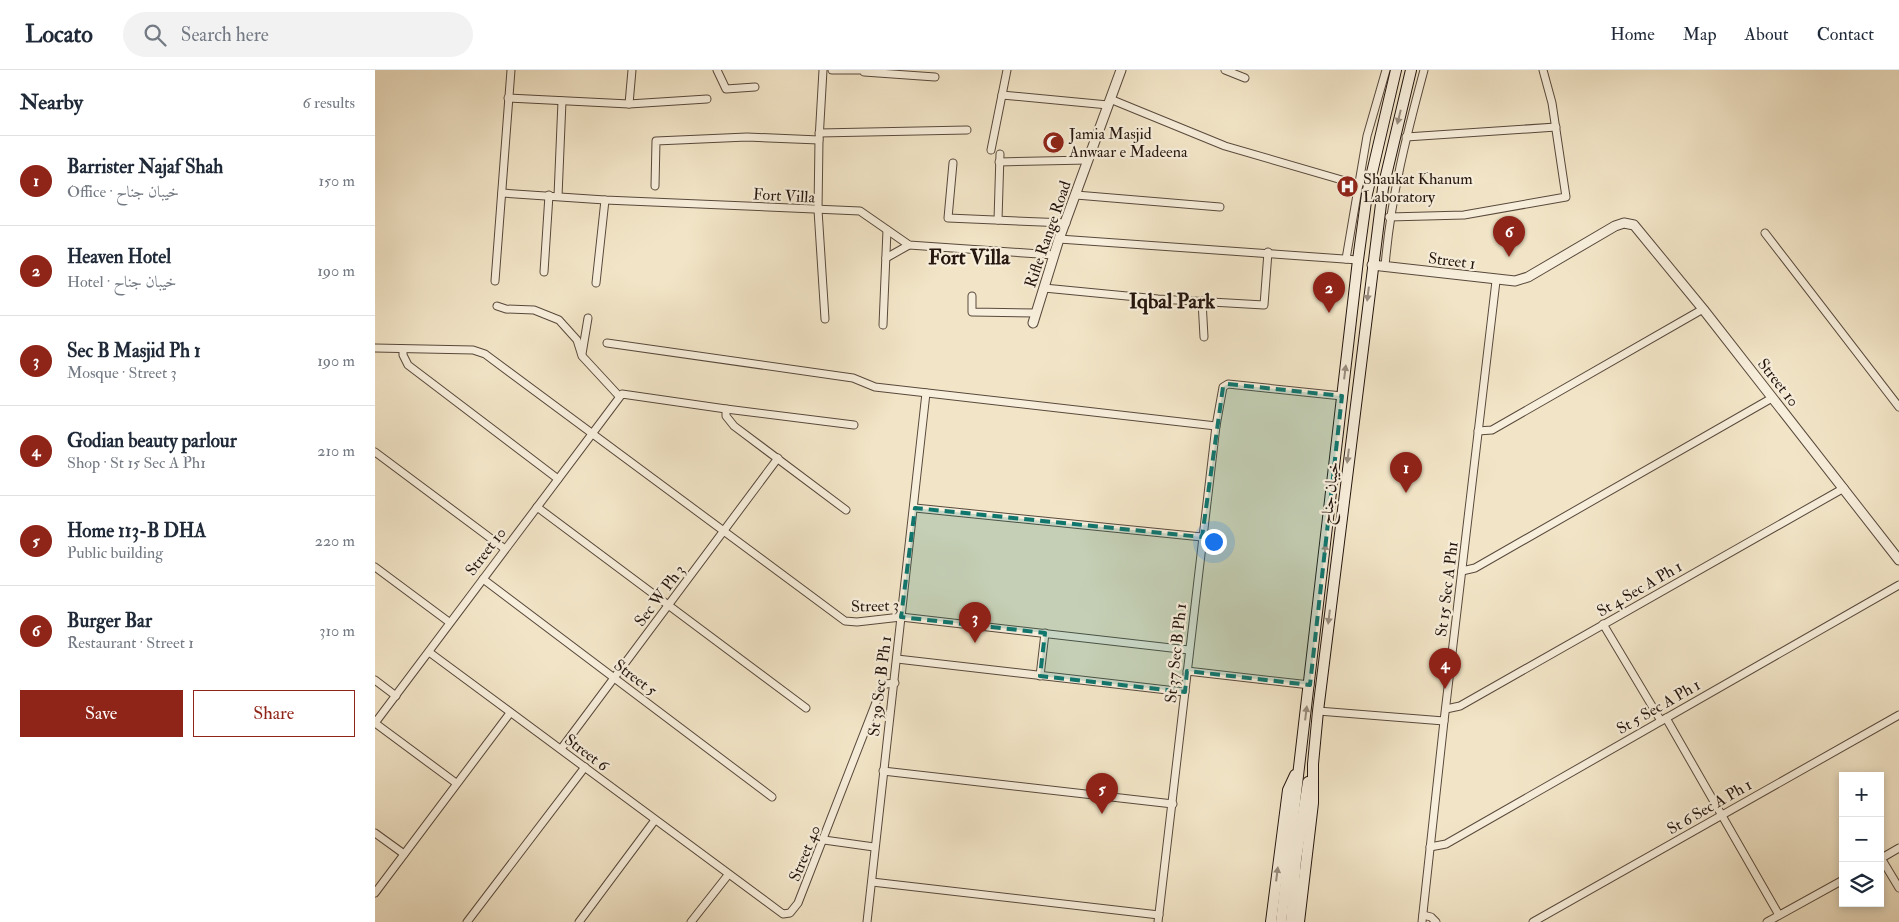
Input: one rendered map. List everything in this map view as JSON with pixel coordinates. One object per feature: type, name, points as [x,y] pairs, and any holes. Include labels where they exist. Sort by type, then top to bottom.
[{"type":"main road","name":"خیبان جناح","points":[[1281,922],[1358,260],[1367,194],[1396,70]]},
{"type":"main road","name":"خیبان جناح","points":[[1299,922],[1313,803],[1313,764],[1318,711],[1372,265],[1383,188],[1411,70]]},
{"type":"main road","points":[[1271,922],[1288,790],[1300,761]]},
{"type":"main road","points":[[1291,922],[1297,851],[1313,764]]},
{"type":"street","points":[[495,281],[511,70]]},
{"type":"street","points":[[629,104],[632,70]]},
{"type":"street","points":[[823,70],[819,136],[819,210],[825,319]]},
{"type":"street","points":[[832,70],[935,77]]},
{"type":"street","points":[[991,150],[1007,70]]},
{"type":"street","name":"Rifle Range Road","points":[[1033,323],[1059,239],[1121,70]]},
{"type":"street","points":[[1225,70],[1245,78]]},
{"type":"street","points":[[1346,259],[1367,136],[1385,70]]},
{"type":"street","points":[[1385,266],[1389,217],[1406,138],[1424,70]]},
{"type":"street","points":[[1389,217],[1464,215],[1566,197],[1556,127],[1543,70]]},
{"type":"street","points":[[717,71],[726,89],[755,87]]},
{"type":"street","points":[[1002,95],[1109,102],[1225,146],[1359,185]]},
{"type":"street","points":[[509,98],[629,104],[707,99]]},
{"type":"street","points":[[558,196],[562,101]]},
{"type":"street","points":[[1406,138],[1556,127]]},
{"type":"street","points":[[655,186],[656,141],[967,130]]},
{"type":"street","points":[[998,220],[1000,154]]},
{"type":"street","points":[[999,162],[1088,160]]},
{"type":"street","points":[[953,163],[948,218],[1066,223]]},
{"type":"street","name":"Fort Villa","points":[[502,192],[605,200],[860,211],[909,245],[1054,256]]},
{"type":"street","points":[[1076,195],[1220,207]]},
{"type":"street","points":[[543,272],[549,196]]},
{"type":"street","points":[[596,283],[605,200]]},
{"type":"street","name":"Street 1","points":[[1372,265],[1496,281],[1521,280],[1615,226],[1624,223],[1634,225]]},
{"type":"street","name":"Street 10","points":[[1634,225],[1703,309],[1899,560]]},
{"type":"street","points":[[883,325],[887,230]]},
{"type":"street","points":[[1765,233],[1899,407]]},
{"type":"street","points":[[1059,239],[1268,252],[1358,260]]},
{"type":"street","points":[[885,258],[909,245]]},
{"type":"street","points":[[1044,288],[1158,300],[1264,305],[1268,252]]},
{"type":"street","name":"St 15 Sec A Ph1","points":[[1436,922],[1431,917],[1423,919],[1444,722],[1496,281]]},
{"type":"street","points":[[972,296],[972,312],[1036,313]]},
{"type":"street","points":[[1202,301],[1204,337]]},
{"type":"street","points":[[497,306],[506,309],[534,310],[559,320],[577,340],[581,356],[619,396],[625,393],[726,409],[853,425]]},
{"type":"street","points":[[1478,431],[1492,430],[1703,309]]},
{"type":"street","points":[[581,356],[588,318]]},
{"type":"street","points":[[607,343],[853,378],[875,387],[1215,426]]},
{"type":"street","name":"Street 3","points":[[375,348],[473,350],[485,354],[840,618],[857,622],[901,617],[1189,650]]},
{"type":"street","points":[[403,349],[403,355],[409,365],[558,478]]},
{"type":"street","name":"St 37 Sec B Ph 1","points":[[1159,919],[1215,426],[1223,387],[1228,384],[1342,396]]},
{"type":"street","name":"St 39 Sec B Ph 1","points":[[867,922],[874,847],[915,508],[926,393]]},
{"type":"street","name":"Street 10","points":[[375,723],[619,396]]},
{"type":"street","points":[[1462,571],[1475,568],[1772,398]]},
{"type":"street","points":[[726,409],[726,416],[734,426],[846,510]]},
{"type":"street","points":[[375,452],[505,548]]},
{"type":"street","name":"Sec W Ph 3","points":[[561,749],[778,458]]},
{"type":"street","name":"St 4 Sec A Ph 1","points":[[1446,709],[1460,706],[1844,488]]},
{"type":"street","points":[[537,507],[806,708]]},
{"type":"street","points":[[915,508],[1203,537]]},
{"type":"street","points":[[375,567],[449,622]]},
{"type":"street","name":"Street 5","points":[[483,579],[772,797]]},
{"type":"street","name":"St 5 Sec A Ph 1","points":[[1430,847],[1446,844],[1899,585]]},
{"type":"street","points":[[1603,624],[1664,719],[1779,915]]},
{"type":"street","points":[[1041,676],[1045,633]]},
{"type":"street","name":"Street 6","points":[[429,652],[728,874]]},
{"type":"street","points":[[897,659],[1185,692]]},
{"type":"street","points":[[1187,671],[1310,684]]},
{"type":"street","points":[[375,680],[396,696]]},
{"type":"street","name":"Street 40","points":[[728,874],[779,912],[790,913],[798,903],[824,840],[877,699],[886,684],[895,683]]},
{"type":"street","points":[[1318,711],[1444,722]]},
{"type":"street","points":[[375,893],[510,713]]},
{"type":"street","name":"St 6 Sec A Ph 1","points":[[1533,922],[1899,715]]},
{"type":"street","points":[[375,723],[456,783]]},
{"type":"street","points":[[467,922],[585,767]]},
{"type":"street","points":[[883,771],[1173,804]]},
{"type":"street","points":[[579,922],[655,820]]},
{"type":"street","points":[[375,833],[404,854]]},
{"type":"street","points":[[824,840],[874,847]]},
{"type":"street","points":[[1884,857],[1899,848]]},
{"type":"street","points":[[1883,862],[1899,888]]},
{"type":"street","points":[[691,922],[728,874]]},
{"type":"street","points":[[872,882],[1159,919]]},
{"type":"street","points":[[1767,922],[1839,882]]},
{"type":"highlighted area","points":[[1228,384],[1342,396],[1310,685],[1187,671],[1185,692],[1040,676],[1045,633],[901,617],[915,508],[1202,537],[1223,387]]},
{"type":"place","name":"Jamia Masjid Anwaar e Madeena","points":[[1053,142]]},
{"type":"place","name":"Shaukat Khanum Laboratory","points":[[1347,187]]},
{"type":"place","name":"Burger Bar","points":[[1509,257]]},
{"type":"place","name":"Heaven Hotel","points":[[1329,313]]},
{"type":"place","name":"Barrister Najaf Shah","points":[[1406,493]]},
{"type":"place","name":"Sec B Masjid Ph 1","points":[[975,643]]},
{"type":"place","name":"Godian beauty parlour","points":[[1445,689]]},
{"type":"place","name":"Home 113-B DHA","points":[[1102,814]]},
{"type":"district","name":"Fort Villa","points":[[969,257]]},
{"type":"district","name":"Iqbal Park","points":[[1172,301]]}]
